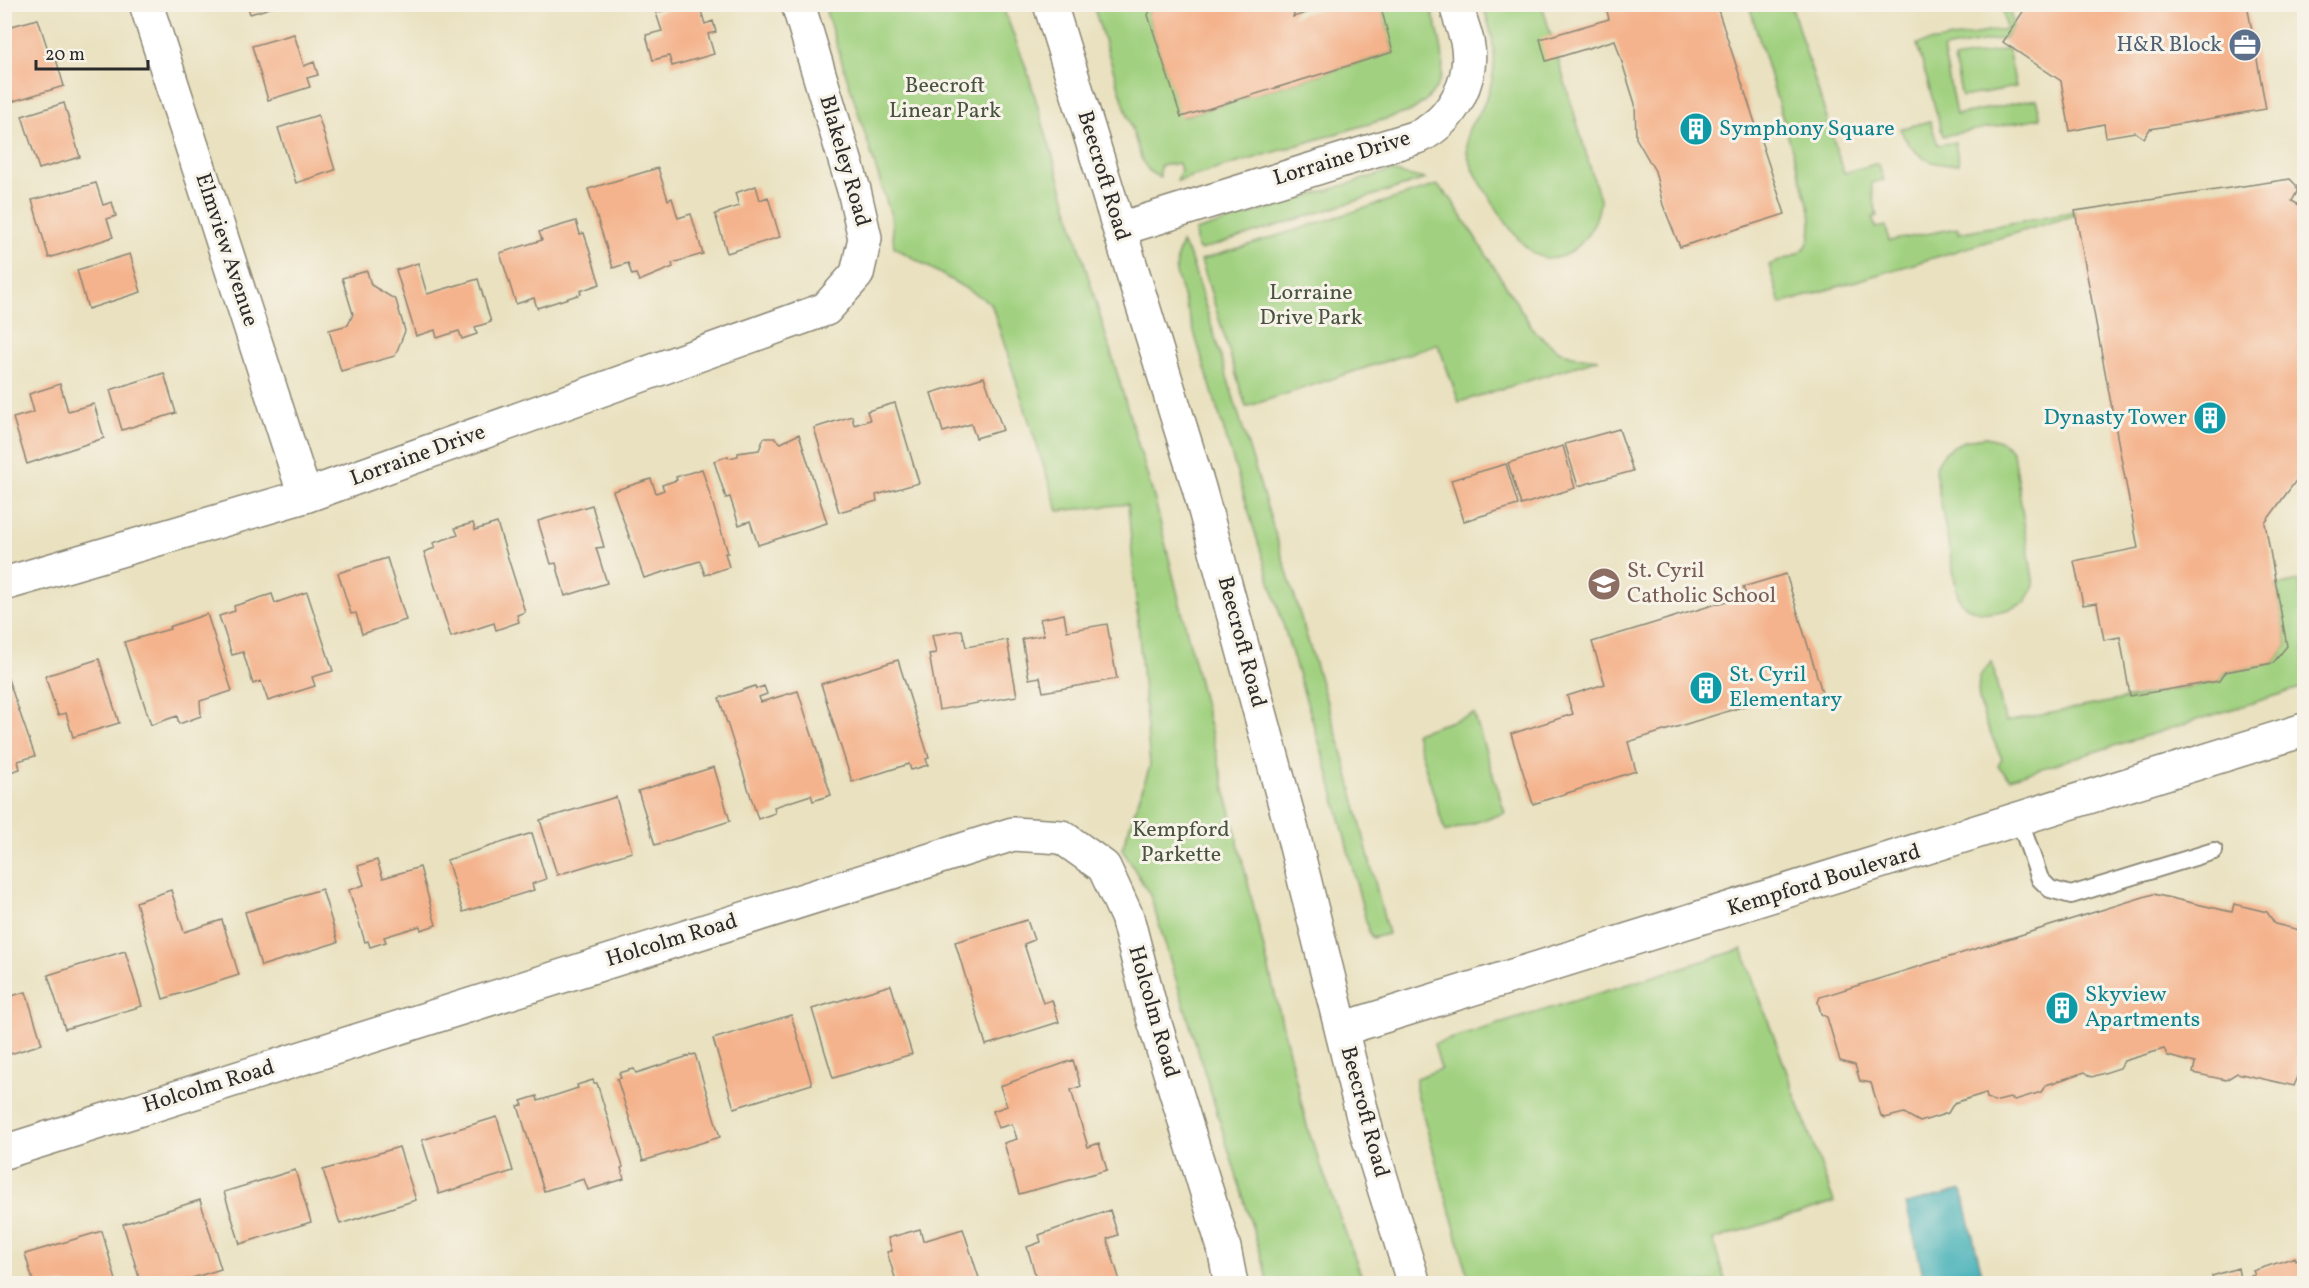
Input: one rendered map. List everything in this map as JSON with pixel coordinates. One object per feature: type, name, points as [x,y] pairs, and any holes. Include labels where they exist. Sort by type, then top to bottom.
[{"type":"street","name":"Elmview Avenue","points":[[146,4],[305,496]]},
{"type":"street","name":"Blakeley Road","points":[[798,4],[854,190],[865,238],[856,274],[826,309]]},
{"type":"street","name":"Beecroft Road","points":[[1050,4],[1199,488],[1292,830],[1367,1133],[1414,1284]]},
{"type":"street","name":"Lorraine Drive","points":[[1120,229],[1420,136],[1433,129],[1460,96],[1467,70],[1467,42],[1456,4]]},
{"type":"street","name":"Lorraine Drive","points":[[4,584],[305,496],[826,309]]},
{"type":"street","name":"Kempford Boulevard","points":[[1342,1029],[2304,730]]},
{"type":"street","name":"Holcolm Road","points":[[4,1152],[1013,834],[1062,837],[1104,867],[1127,917],[1177,1097],[1224,1248],[1231,1284]]},
{"type":"lane","points":[[2019,819],[2040,879],[2050,888],[2071,895],[2214,851]]},
{"type":"green space","points":[[824,5],[1002,5],[1027,70],[1155,501],[1308,1130],[1364,1283],[1267,1283],[1264,1265],[1150,895],[1122,849],[1150,766],[1128,504],[1058,511],[991,303],[894,247],[891,216]]},
{"type":"green space","points":[[1093,5],[1153,5],[1148,15],[1182,117],[1393,52],[1380,5],[1430,5],[1442,51],[1441,78],[1435,90],[1425,101],[1409,112],[1177,181],[1181,171],[1179,163],[1160,166],[1160,178],[1150,172],[1142,161]]},
{"type":"green space","points":[[1483,5],[1542,5],[1600,200],[1598,214],[1584,240],[1574,250],[1562,256],[1550,258],[1537,255],[1524,245],[1493,202],[1468,156],[1468,132],[1489,92],[1494,67],[1491,31]]},
{"type":"green space","points":[[1749,5],[1791,5],[1844,173],[1875,164],[1879,165],[1884,180],[1871,183],[1877,216],[1873,217],[1875,228],[1886,226],[1889,241],[1958,228],[1958,233],[2075,211],[2076,215],[1780,304],[1769,265],[1791,257],[1804,248],[1810,234],[1810,210]]},
{"type":"green space","points":[[2002,5],[2009,5],[2013,27],[2005,38],[1943,49],[1956,115],[2036,99],[2041,118],[1943,136],[1917,44],[2006,29]]},
{"type":"green space","points":[[2008,49],[2016,87],[1962,97],[1954,59]]},
{"type":"green space","points":[[1930,121],[1938,145],[1955,142],[1959,164],[1940,164],[1924,158],[1910,146],[1900,129]]},
{"type":"green space","points":[[1390,171],[1425,179],[1200,250],[1197,248],[1195,231]]},
{"type":"green space","name":"Lorraine Drive Park","points":[[1437,185],[1451,199],[1535,332],[1559,351],[1572,356],[1599,359],[1459,402],[1438,344],[1246,407],[1201,260]]},
{"type":"green space","points":[[1182,243],[1190,256],[1344,758],[1388,934],[1372,938],[1369,933],[1329,775],[1176,273],[1177,257]]},
{"type":"green space","points":[[1986,437],[2005,444],[2013,453],[2034,586],[2026,602],[1993,613],[1977,611],[1961,603],[1935,471],[1947,450],[1961,442]]},
{"type":"green space","points":[[2299,581],[2304,610],[2304,687],[2010,778],[1998,766],[2002,759],[1981,708],[1978,687],[1980,677],[1992,662],[2005,722],[2219,681],[2225,672],[2273,663],[2287,646],[2276,586]]},
{"type":"green space","points":[[1474,714],[1505,813],[1445,832],[1415,733]]},
{"type":"green space","points":[[1742,949],[1834,1202],[1713,1240],[1726,1283],[1470,1283],[1416,1090],[1416,1078],[1441,1069],[1434,1044]]},
{"type":"water","points":[[1962,1190],[1982,1274],[1940,1283],[1925,1283],[1906,1204]]},
{"type":"building","points":[[247,4],[280,4],[280,5],[250,14]]},
{"type":"building","points":[[684,4],[699,4],[705,24],[713,21],[716,32],[708,34],[714,54],[672,66],[669,56],[653,60],[646,35],[662,31],[656,13]]},
{"type":"building","points":[[1153,4],[1297,4],[1293,17],[1337,4],[1380,4],[1393,52],[1181,117],[1148,15]]},
{"type":"building","name":"Symphony Square","points":[[1605,4],[1716,4],[1785,214],[1680,247],[1663,205],[1655,171],[1636,138],[1635,104],[1615,40],[1546,61],[1540,39],[1609,19]]},
{"type":"building","points":[[2028,4],[2247,4],[2266,109],[2150,129],[2144,138],[2135,132],[2106,137],[2104,124],[2070,131],[2061,81],[2003,42]]},
{"type":"building","points":[[38,19],[48,50],[53,49],[64,86],[4,104],[4,28]]},
{"type":"building","points":[[294,34],[304,66],[314,62],[318,75],[307,78],[310,87],[268,100],[252,46]]},
{"type":"building","points":[[64,103],[80,157],[39,169],[22,116]]},
{"type":"building","points":[[318,115],[335,170],[296,183],[278,128]]},
{"type":"building","points":[[658,168],[668,200],[672,198],[678,218],[691,214],[703,254],[672,263],[673,267],[639,281],[636,274],[632,275],[628,263],[613,268],[588,189]]},
{"type":"building","name":"Dynasty Tower","points":[[2290,179],[2296,185],[2297,192],[2292,201],[2304,208],[2304,473],[2300,475],[2265,523],[2287,646],[2273,663],[2225,672],[2219,681],[2130,696],[2120,637],[2104,640],[2097,603],[2083,605],[2074,561],[2138,548],[2075,211]]},
{"type":"building","points":[[96,183],[103,205],[112,202],[116,216],[107,219],[113,237],[49,258],[32,200]]},
{"type":"building","points":[[756,186],[760,200],[768,197],[780,237],[727,253],[715,214],[739,206],[735,193]]},
{"type":"building","points":[[576,221],[580,234],[584,233],[600,284],[580,291],[581,294],[537,308],[534,298],[516,304],[500,253],[542,240],[539,232]]},
{"type":"building","points":[[130,254],[141,292],[88,309],[77,270]]},
{"type":"building","points":[[418,263],[427,294],[478,279],[491,322],[475,327],[477,334],[462,339],[459,331],[437,338],[435,330],[416,336],[396,270]]},
{"type":"building","points":[[367,271],[371,285],[396,300],[405,331],[395,356],[341,371],[329,330],[348,325],[353,314],[342,278]]},
{"type":"building","points":[[164,373],[176,413],[122,430],[110,390]]},
{"type":"building","points":[[984,377],[1003,430],[976,438],[971,424],[943,432],[931,393]]},
{"type":"building","points":[[60,384],[68,411],[94,404],[104,438],[27,464],[13,418],[34,412],[29,394]]},
{"type":"building","points":[[895,403],[919,483],[876,495],[877,501],[839,512],[814,428],[852,416],[854,425],[870,420],[867,411]]},
{"type":"building","points":[[1619,429],[1633,471],[1578,486],[1565,444]]},
{"type":"building","points":[[799,434],[827,523],[758,545],[750,521],[739,525],[730,497],[726,498],[714,461],[728,456],[729,458],[738,456],[738,453],[759,450],[764,438],[775,438],[781,443]]},
{"type":"building","points":[[1563,446],[1575,488],[1521,505],[1508,463]]},
{"type":"building","points":[[1506,464],[1518,505],[1464,521],[1451,480]]},
{"type":"building","points":[[702,469],[728,553],[725,553],[729,567],[705,575],[700,561],[644,578],[613,491],[651,479],[656,493],[664,490],[662,485],[677,480],[676,477]]},
{"type":"building","points":[[592,505],[604,547],[596,548],[607,583],[565,596],[556,563],[551,564],[538,521]]},
{"type":"building","points":[[473,523],[475,530],[497,523],[525,612],[517,615],[519,622],[496,630],[494,623],[451,637],[424,552],[435,548],[433,543],[458,535],[455,528]]},
{"type":"building","points":[[387,558],[406,620],[362,634],[356,613],[351,614],[338,573]]},
{"type":"building","name":"St. Cyril Elementary","points":[[1786,574],[1822,692],[1780,706],[1777,696],[1628,742],[1636,771],[1533,804],[1511,734],[1573,714],[1567,696],[1605,684],[1592,642],[1746,595],[1743,587]]},
{"type":"building","points":[[307,592],[333,671],[312,677],[315,686],[268,701],[261,681],[253,684],[243,652],[232,655],[219,616],[235,611],[234,606],[272,594],[275,603]]},
{"type":"building","points":[[207,614],[232,691],[200,701],[201,716],[179,724],[177,716],[151,725],[124,642],[170,629],[169,627]]},
{"type":"building","points":[[1064,614],[1067,631],[1107,624],[1117,679],[1043,692],[1040,677],[1029,679],[1022,639],[1044,635],[1040,619]]},
{"type":"building","points":[[962,630],[966,647],[1007,640],[1017,696],[939,710],[929,654],[936,653],[932,635]]},
{"type":"building","points":[[99,659],[119,723],[73,737],[66,713],[58,715],[45,676]]},
{"type":"building","points":[[898,660],[929,758],[926,759],[928,765],[911,770],[909,764],[852,782],[821,684]]},
{"type":"building","points":[[8,679],[35,756],[18,761],[20,769],[4,774],[4,681]]},
{"type":"building","points":[[755,686],[756,689],[764,686],[767,694],[759,697],[761,702],[798,691],[831,795],[813,801],[811,795],[774,807],[775,813],[758,819],[719,698]]},
{"type":"building","points":[[714,767],[730,821],[655,845],[638,791]]},
{"type":"building","points":[[616,797],[632,852],[557,875],[540,820]]},
{"type":"building","points":[[532,833],[546,879],[532,884],[534,890],[463,912],[447,860]]},
{"type":"building","points":[[377,860],[383,878],[420,867],[436,925],[421,930],[420,926],[384,937],[386,942],[370,947],[368,941],[365,942],[349,890],[364,885],[358,866]]},
{"type":"building","points":[[322,889],[338,942],[261,966],[245,912]]},
{"type":"building","points":[[171,890],[184,932],[222,920],[239,975],[163,999],[136,902]]},
{"type":"building","name":"Skyview Apartments","points":[[2153,894],[2232,912],[2234,904],[2267,912],[2275,924],[2304,931],[2304,1041],[2298,1067],[2301,1070],[2294,1086],[2237,1073],[2226,1080],[2193,1073],[2195,1063],[2168,1056],[2164,1049],[2124,1061],[2120,1068],[2092,1077],[2085,1072],[2046,1085],[2041,1092],[2015,1100],[2010,1098],[1994,1102],[1987,1098],[1986,1093],[1954,1103],[1948,1113],[1920,1122],[1904,1113],[1885,1118],[1881,1116],[1871,1083],[1860,1081],[1855,1065],[1840,1061],[1827,1017],[1821,1014],[1818,1002],[1820,997]]},
{"type":"building","points":[[1027,920],[1034,940],[1024,944],[1043,1003],[1052,1000],[1059,1022],[986,1045],[955,942]]},
{"type":"building","points":[[125,951],[142,1006],[65,1029],[48,975]]},
{"type":"building","points":[[891,985],[912,1054],[833,1078],[812,1009]]},
{"type":"building","points":[[26,992],[42,1044],[4,1056],[4,998]]},
{"type":"building","points":[[791,1015],[812,1084],[734,1108],[713,1039]]},
{"type":"building","points":[[695,1054],[720,1137],[643,1161],[617,1079],[621,1078],[619,1073],[634,1069],[636,1073]]},
{"type":"building","points":[[1073,1060],[1081,1086],[1071,1090],[1088,1147],[1099,1143],[1107,1170],[1019,1194],[1004,1143],[1017,1139],[1012,1124],[998,1128],[993,1111],[1007,1106],[1000,1086]]},
{"type":"building","points":[[593,1080],[597,1083],[623,1167],[621,1168],[624,1179],[588,1190],[584,1179],[544,1191],[518,1106],[523,1105],[521,1101],[537,1096],[538,1101],[578,1088],[577,1085]]},
{"type":"building","points":[[497,1117],[513,1171],[439,1194],[422,1140]]},
{"type":"building","points":[[399,1147],[416,1200],[340,1224],[323,1170]]},
{"type":"building","points":[[295,1170],[311,1222],[240,1244],[224,1192]]},
{"type":"building","points":[[200,1200],[221,1269],[173,1284],[141,1284],[123,1224]]},
{"type":"building","points":[[1110,1210],[1118,1235],[1107,1239],[1121,1284],[1038,1284],[1027,1247],[1041,1242],[1039,1235]]},
{"type":"building","points":[[920,1229],[923,1241],[963,1229],[981,1284],[897,1284],[887,1252],[892,1251],[888,1238]]},
{"type":"building","points":[[102,1231],[117,1284],[34,1284],[25,1254]]},
{"type":"building","points":[[2295,1257],[2295,1260],[2304,1257],[2304,1284],[2214,1284],[2212,1276],[2238,1268],[2240,1279],[2255,1275],[2253,1271]]},
{"type":"place","name":"H&R Block","points":[[2245,45]]},
{"type":"place","name":"Symphony Square","points":[[1696,129]]},
{"type":"place","name":"Dynasty Tower","points":[[2210,418]]},
{"type":"place","name":"St. Cyril Catholic School","points":[[1604,584]]},
{"type":"place","name":"St. Cyril Elementary","points":[[1706,688]]},
{"type":"place","name":"Skyview Apartments","points":[[2062,1008]]},
{"type":"park label","name":"Beecroft Linear Park","points":[[945,98]]},
{"type":"park label","name":"Kempford Parkette","points":[[1181,842]]}]
